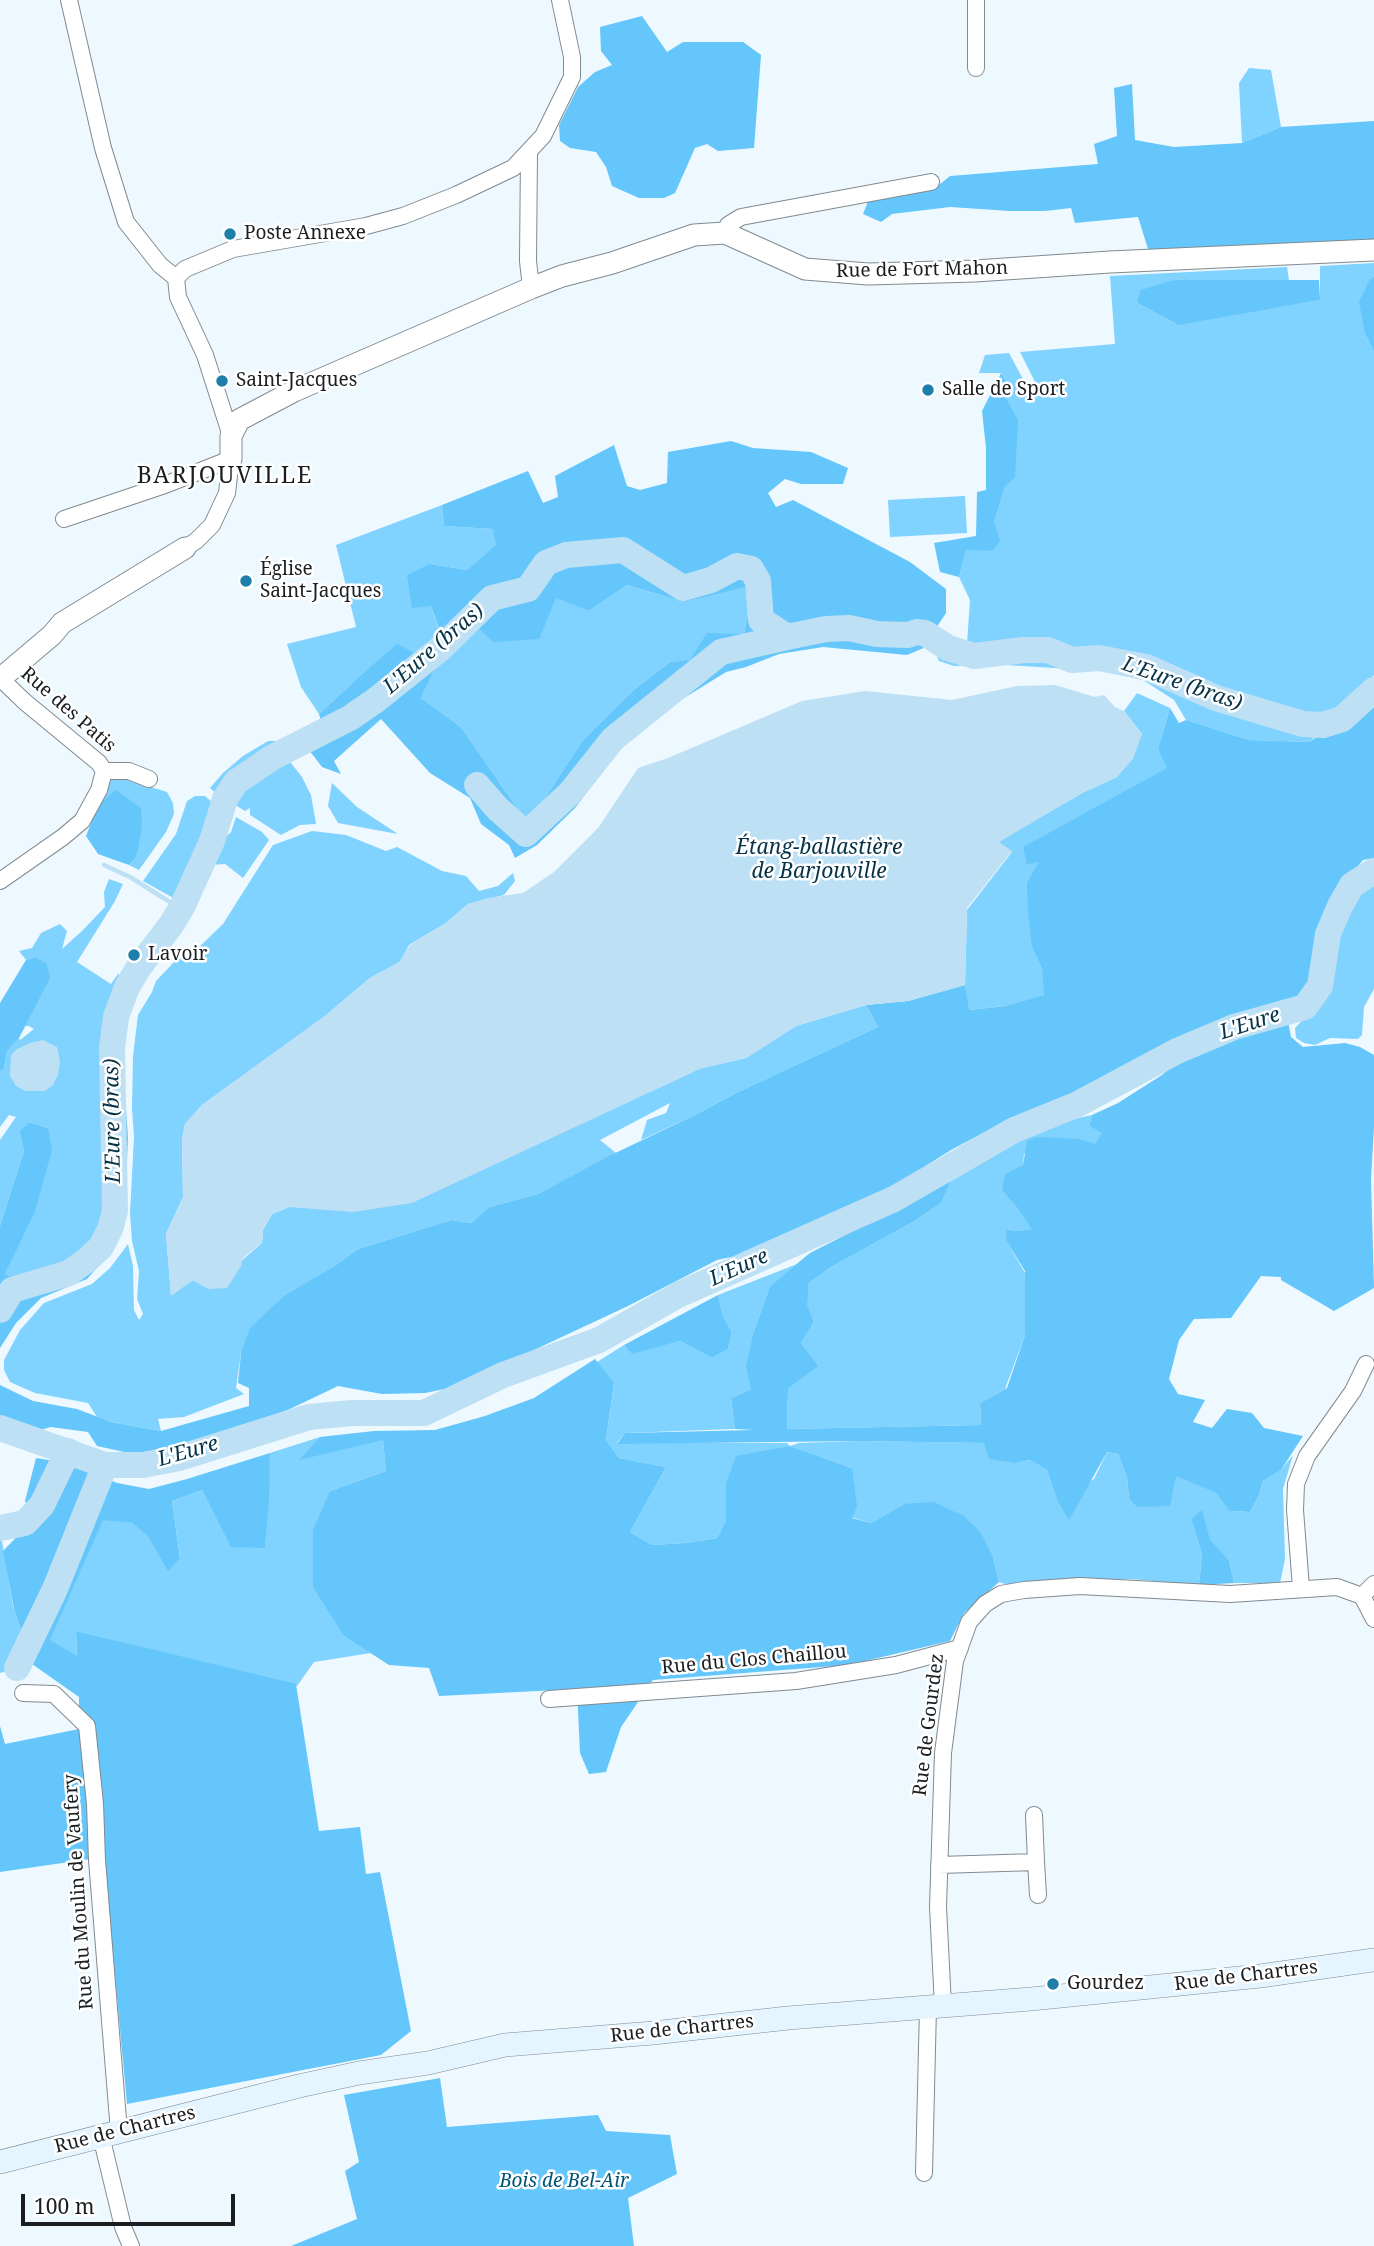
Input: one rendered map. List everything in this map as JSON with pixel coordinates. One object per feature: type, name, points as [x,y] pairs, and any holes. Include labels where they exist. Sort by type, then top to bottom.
[{"type":"main road","name":"Rue de Chartres","points":[[0,2162],[299,2086],[359,2073],[428,2063],[505,2045],[1259,1976],[1374,1960]]},
{"type":"street","points":[[1,679],[62,623],[196,541],[212,525],[227,493],[231,459],[232,436],[205,355],[178,297],[176,278],[160,265],[126,222],[103,148],[69,0]]},
{"type":"street","points":[[176,278],[185,269],[233,249],[366,226],[403,216],[513,168],[543,136],[572,77],[572,57],[559,0]]},
{"type":"street","points":[[976,0],[976,68]]},
{"type":"street","points":[[529,153],[528,261],[531,288]]},
{"type":"street","points":[[725,233],[728,225],[741,217],[930,182]]},
{"type":"street","name":"Rue de Fort Mahon","points":[[232,436],[239,419],[294,391],[531,288],[694,235],[725,233],[805,269],[868,274],[1374,250]]},
{"type":"street","points":[[64,519],[231,459]]},
{"type":"street","name":"Rue des Patis","points":[[1,679],[24,702],[99,763],[104,771],[129,771],[149,779]]},
{"type":"street","points":[[0,881],[82,821],[99,790],[104,771]]},
{"type":"street","points":[[1301,1588],[1295,1510],[1296,1485],[1307,1456],[1353,1391],[1366,1364]]},
{"type":"street","points":[[1374,1584],[1362,1596],[1374,1619]]},
{"type":"street","name":"Rue de Gourdez","points":[[924,2173],[936,2006],[943,1753],[955,1661],[969,1622],[985,1604],[1001,1594],[1080,1586],[1230,1594],[1337,1587],[1362,1596]]},
{"type":"street","name":"Rue du Clos Chaillou","points":[[549,1699],[796,1681],[895,1665],[960,1648]]},
{"type":"street","name":"Rue du Moulin de Vaufery","points":[[23,1693],[54,1694],[87,1726],[95,1804],[110,2134],[123,2227],[131,2246]]},
{"type":"street","points":[[1034,1815],[1038,1895]]},
{"type":"street","points":[[939,1865],[1036,1862]]},
{"type":"shaded area","points":[[1249,68],[1271,70],[1281,127],[1242,143],[1239,83]]},
{"type":"shaded area","points":[[1374,263],[1365,334],[1374,352],[1374,675],[1349,707],[1309,742],[1249,740],[1186,720],[1174,700],[1143,680],[1102,671],[1007,665],[954,666],[939,661],[935,652],[967,643],[970,600],[959,577],[966,549],[992,551],[994,522],[1005,485],[1005,396],[1014,392],[1001,373],[979,373],[985,355],[1009,353],[1032,396],[1042,396],[1020,352],[1115,344],[1110,276],[1287,267],[1289,280],[1174,280],[1137,303],[1176,324],[1320,300],[1320,266]]},
{"type":"shaded area","points":[[965,496],[967,533],[890,537],[888,500]]},
{"type":"shaded area","points":[[442,505],[444,526],[494,529],[497,545],[467,570],[430,564],[431,606],[440,632],[419,656],[397,645],[319,714],[301,687],[287,644],[356,627],[336,545]]},
{"type":"shaded area","points":[[753,584],[744,634],[690,661],[670,662],[636,688],[583,740],[528,824],[461,727],[421,698],[437,665],[476,625],[556,597],[589,611],[627,585],[684,602]]},
{"type":"shaded area","points":[[1137,693],[1170,708],[1158,749],[1168,768],[1024,847],[1040,862],[1032,947],[1042,969],[1045,995],[1005,1006],[968,1010],[965,985],[967,910],[1012,852],[998,842],[1082,793],[1117,777],[1142,734],[1124,711]]},
{"type":"shaded area","points":[[268,741],[278,741],[283,745],[241,768],[226,783],[220,797],[210,788],[243,756]]},
{"type":"shaded area","points":[[287,758],[302,777],[311,795],[316,824],[300,825],[281,835],[250,815],[250,808],[245,811],[232,803],[239,791]]},
{"type":"shaded area","points":[[111,775],[167,792],[173,803],[174,814],[166,832],[139,870],[129,865],[134,860],[98,805]]},
{"type":"shaded area","points":[[332,783],[357,807],[398,834],[338,823],[328,806]]},
{"type":"shaded area","points":[[195,796],[205,796],[214,804],[208,813],[188,879],[177,900],[143,881],[176,834],[187,801]]},
{"type":"shaded area","points":[[236,817],[262,832],[269,840],[243,878],[225,864],[210,865],[231,832]]},
{"type":"shaded area","points":[[312,831],[346,835],[386,851],[397,847],[442,871],[466,876],[479,891],[498,886],[513,873],[515,881],[504,895],[468,904],[446,923],[409,945],[400,962],[370,978],[325,1016],[202,1105],[185,1124],[182,1139],[183,1197],[166,1234],[171,1295],[193,1280],[209,1289],[262,1243],[263,1230],[272,1214],[289,1207],[315,1207],[702,1068],[746,1058],[796,1026],[866,1005],[878,1027],[641,1140],[647,1120],[666,1113],[670,1103],[600,1140],[616,1153],[538,1194],[489,1207],[471,1223],[451,1220],[358,1249],[333,1267],[241,1353],[236,1388],[244,1394],[184,1417],[158,1419],[161,1431],[111,1422],[97,1417],[88,1403],[35,1393],[10,1382],[4,1370],[4,1360],[20,1330],[44,1303],[92,1284],[110,1268],[128,1244],[133,1266],[134,1310],[139,1320],[143,1314],[137,1299],[139,1271],[132,1241],[130,1214],[134,1137],[133,1056],[138,1015],[156,981],[175,961],[196,950],[223,924],[273,845]]},
{"type":"shaded area","points":[[1374,876],[1374,989],[1364,1007],[1362,1035],[1358,1039],[1330,1038],[1315,1045],[1304,1043],[1296,1038],[1295,1028],[1318,1004],[1334,978],[1337,920],[1352,898]]},
{"type":"shaded area","points":[[109,879],[123,884],[77,962],[111,984],[118,974],[124,977],[109,1019],[105,1056],[107,1222],[98,1239],[84,1254],[52,1272],[20,1280],[5,1274],[16,1249],[48,1128],[29,1122],[21,1131],[24,1151],[0,1226],[0,1140],[16,1117],[9,1115],[0,1127],[0,1071],[4,1069],[7,1051],[19,1038],[20,1040],[34,1029],[25,1026],[50,979],[35,957],[26,960],[19,951],[32,948],[41,933],[60,924],[67,931],[62,949],[105,907],[104,892]]},
{"type":"shaded area","points":[[1092,1115],[1089,1126],[1103,1133],[1095,1145],[1080,1139],[1024,1154],[1023,1165],[1002,1191],[1033,1229],[1007,1229],[1007,1242],[1025,1273],[1025,1335],[1005,1389],[980,1403],[981,1425],[787,1429],[788,1389],[817,1366],[801,1343],[814,1322],[806,1302],[809,1283],[831,1267],[913,1222],[941,1203],[951,1181],[1059,1122]]},
{"type":"shaded area","points":[[797,1264],[770,1286],[754,1331],[751,1389],[731,1398],[735,1429],[625,1433],[617,1443],[787,1443],[790,1446],[726,1483],[726,1520],[717,1538],[652,1545],[630,1532],[666,1467],[619,1458],[606,1440],[614,1384],[597,1362],[624,1345],[632,1353],[680,1341],[712,1358],[728,1349],[732,1332],[723,1316],[718,1295]]},
{"type":"shaded area","points":[[320,1437],[301,1459],[383,1439],[386,1471],[330,1491],[344,1636],[371,1653],[314,1662],[297,1686],[76,1631],[77,1657],[49,1640],[103,1519],[132,1523],[148,1535],[168,1572],[180,1557],[172,1501],[202,1490],[231,1546],[265,1547],[270,1453]]},
{"type":"shaded area","points":[[857,1441],[984,1443],[1016,1463],[1030,1460],[1047,1470],[1057,1500],[1094,1479],[1107,1452],[1118,1454],[1127,1478],[1129,1498],[1176,1475],[1216,1493],[1231,1511],[1250,1512],[1263,1481],[1281,1470],[1293,1455],[1283,1489],[1285,1559],[1280,1583],[1234,1583],[1229,1560],[1209,1540],[1202,1511],[1191,1519],[1202,1554],[1199,1585],[1131,1579],[1011,1586],[999,1582],[993,1557],[904,1504],[871,1523],[851,1517],[852,1468],[790,1446],[799,1443]]},
{"type":"shaded area","points":[[0,1529],[13,1606],[32,1664],[0,1673]]},
{"type":"green space","points":[[642,16],[667,52],[683,42],[743,42],[761,55],[754,148],[718,151],[707,144],[695,148],[675,193],[664,198],[639,198],[612,186],[606,167],[596,152],[570,148],[560,141],[559,125],[578,87],[595,72],[612,65],[601,51],[600,27]]},
{"type":"green space","points":[[1132,84],[1135,140],[1174,147],[1242,143],[1281,127],[1374,121],[1374,242],[1149,252],[1138,217],[1075,223],[1071,208],[1010,211],[950,207],[892,214],[881,222],[863,214],[869,199],[934,189],[950,176],[1098,164],[1094,144],[1117,136],[1114,88]]},
{"type":"green space","points":[[1374,276],[1374,352],[1365,334],[1359,302]]},
{"type":"green space","points":[[1174,280],[1319,280],[1320,300],[1178,325],[1137,303],[1141,290]]},
{"type":"green space","points":[[1001,373],[1014,393],[1005,397],[1018,420],[1015,477],[1005,486],[994,522],[1000,541],[992,551],[966,550],[959,577],[940,572],[934,543],[976,536],[977,492],[986,490],[986,448],[982,411]]},
{"type":"green space","points":[[731,441],[753,448],[811,452],[848,468],[843,484],[801,484],[785,479],[768,493],[776,507],[793,500],[910,562],[946,589],[946,613],[936,628],[914,628],[933,644],[907,655],[823,647],[779,654],[726,672],[676,703],[620,749],[575,808],[537,845],[515,858],[509,845],[481,824],[470,798],[430,773],[381,719],[334,761],[341,774],[322,767],[309,750],[325,736],[319,714],[397,644],[437,665],[421,698],[461,727],[528,824],[583,740],[636,688],[670,662],[690,660],[707,633],[744,634],[753,585],[684,602],[627,585],[589,611],[556,598],[539,639],[493,642],[476,625],[457,644],[443,639],[431,606],[412,608],[407,575],[430,564],[467,570],[496,545],[493,529],[444,526],[442,505],[528,471],[543,503],[558,497],[555,476],[614,445],[627,486],[640,490],[667,483],[668,452]]},
{"type":"green space","points":[[1374,699],[1374,858],[1363,860],[1337,892],[1323,923],[1315,982],[1303,999],[1205,1032],[1125,1075],[1004,1122],[951,1150],[852,1212],[759,1251],[717,1260],[628,1306],[455,1387],[425,1393],[382,1394],[338,1386],[242,1428],[172,1451],[129,1453],[97,1446],[88,1432],[51,1427],[29,1433],[0,1428],[0,1385],[33,1401],[77,1409],[111,1422],[161,1431],[249,1406],[249,1388],[238,1383],[241,1353],[250,1328],[284,1296],[358,1249],[451,1220],[471,1223],[489,1207],[538,1194],[736,1093],[878,1027],[866,1005],[908,1001],[965,985],[969,1010],[1005,1006],[1044,995],[1042,969],[1032,947],[1028,910],[1027,883],[1039,862],[1027,864],[1023,847],[1167,768],[1158,749],[1170,708],[1179,723],[1186,720],[1249,740],[1309,742]]},
{"type":"green space","points":[[116,790],[141,808],[142,826],[138,850],[129,865],[98,854],[86,836],[98,805]]},
{"type":"green space","points":[[35,957],[47,964],[50,979],[19,1038],[7,1051],[4,1069],[0,1071],[0,1003],[26,960]]},
{"type":"green space","points":[[1287,1016],[1291,1037],[1303,1047],[1345,1043],[1374,1055],[1371,1179],[1374,1288],[1334,1311],[1281,1280],[1281,1277],[1261,1276],[1231,1318],[1194,1319],[1179,1340],[1169,1379],[1178,1394],[1205,1400],[1193,1422],[1212,1428],[1227,1409],[1252,1413],[1264,1428],[1303,1436],[1281,1470],[1263,1481],[1250,1512],[1230,1511],[1216,1493],[1176,1476],[1170,1506],[1137,1507],[1129,1498],[1127,1478],[1118,1454],[1107,1452],[1069,1520],[1057,1500],[1047,1470],[1030,1460],[1016,1463],[989,1459],[984,1443],[857,1441],[617,1444],[625,1433],[755,1430],[735,1429],[731,1398],[751,1389],[746,1366],[754,1331],[770,1286],[810,1253],[951,1181],[941,1203],[913,1222],[831,1267],[809,1283],[807,1304],[814,1322],[801,1343],[818,1366],[788,1389],[787,1429],[981,1425],[980,1403],[1007,1388],[1025,1335],[1025,1271],[1007,1242],[1006,1229],[1032,1229],[1002,1191],[1005,1174],[1023,1165],[1027,1141],[1037,1137],[1080,1139],[1095,1144],[1102,1133],[1089,1126],[1092,1115],[1118,1103],[1162,1075],[1193,1048],[1233,1032]]},
{"type":"green space","points":[[116,1092],[125,1093],[128,1138],[124,1228],[104,1260],[87,1279],[41,1298],[16,1323],[0,1348],[0,1320],[13,1293],[70,1276],[90,1262],[102,1249],[111,1232],[117,1213]]},
{"type":"green space","points":[[29,1122],[48,1128],[52,1150],[35,1211],[5,1274],[20,1280],[0,1301],[0,1226],[24,1151],[20,1131]]},
{"type":"green space","points":[[718,1295],[723,1316],[732,1332],[728,1349],[712,1358],[680,1341],[632,1354],[624,1345]]},
{"type":"green space","points":[[595,1359],[614,1383],[606,1440],[619,1458],[666,1467],[630,1532],[652,1545],[717,1538],[726,1520],[726,1483],[736,1456],[790,1446],[852,1468],[857,1506],[852,1518],[871,1523],[904,1504],[933,1502],[964,1516],[981,1533],[993,1557],[999,1582],[964,1613],[950,1641],[848,1665],[653,1680],[621,1727],[606,1772],[589,1774],[580,1753],[577,1689],[439,1696],[429,1668],[389,1665],[344,1636],[313,1587],[313,1530],[330,1491],[386,1471],[383,1440],[299,1460],[320,1437],[374,1431],[435,1430],[485,1416],[534,1398]]},
{"type":"green space","points":[[270,1453],[265,1548],[231,1547],[202,1490],[172,1501],[180,1558],[168,1572],[148,1536],[132,1523],[103,1520],[50,1640],[77,1656],[76,1631],[296,1684],[319,1831],[360,1827],[366,1874],[380,1872],[411,2031],[381,2055],[127,2104],[104,1857],[0,1872],[0,1726],[5,1744],[79,1729],[79,1697],[32,1664],[14,1609],[3,1551],[34,1519],[25,1501],[36,1458],[68,1463],[117,1483],[149,1489]]},
{"type":"green space","points":[[1202,1510],[1210,1540],[1229,1560],[1234,1583],[1199,1585],[1202,1554],[1191,1519]]},
{"type":"green space","name":"Bois de Bel-Air","points":[[440,2078],[447,2127],[598,2115],[606,2131],[670,2135],[677,2174],[628,2198],[634,2246],[291,2246],[357,2219],[345,2171],[359,2162],[344,2095]]},
{"type":"water","name":"Étang-ballastière de Barjouville","points":[[1055,685],[1095,697],[1104,695],[1115,707],[1124,711],[1142,734],[1133,759],[1117,777],[1082,793],[999,842],[1012,851],[967,908],[965,985],[908,1001],[866,1005],[796,1026],[746,1058],[702,1068],[412,1203],[353,1212],[288,1207],[272,1214],[263,1230],[262,1243],[243,1258],[227,1288],[209,1289],[193,1280],[171,1296],[166,1234],[183,1197],[182,1139],[185,1124],[202,1105],[325,1016],[370,978],[399,962],[410,945],[446,923],[468,904],[523,893],[554,872],[598,828],[638,768],[802,701],[865,691],[952,700],[1017,686]]},
{"type":"water","points":[[43,1040],[57,1047],[60,1061],[58,1075],[53,1085],[45,1091],[25,1091],[16,1086],[10,1076],[11,1055],[17,1049]]},
{"type":"waterway","name":"L'Eure (bras)","points":[[0,1310],[12,1290],[69,1273],[87,1260],[101,1247],[110,1229],[115,1211],[112,1048],[116,1017],[127,987],[183,905],[212,841],[225,799],[236,782],[273,757],[350,718],[376,700],[441,648],[492,598],[528,589],[546,563],[566,555],[623,550],[683,588],[711,580],[737,566],[751,569],[758,581],[761,620],[787,637],[826,629],[849,628],[877,634],[908,635],[917,632],[925,633],[948,648],[974,656],[1048,650],[1072,660],[1099,658],[1146,667],[1216,698],[1303,724],[1323,725],[1342,719],[1374,690]]},
{"type":"waterway","points":[[477,785],[497,808],[526,834],[570,793],[613,739],[721,652],[787,637]]},
{"type":"waterway","points":[[104,865],[130,877],[181,909]]},
{"type":"waterway","name":"L'Eure","points":[[0,1428],[105,1465],[143,1465],[179,1458],[309,1417],[352,1413],[424,1413],[503,1375],[599,1340],[678,1295],[894,1199],[1014,1130],[1078,1104],[1177,1051],[1234,1027],[1305,1007],[1320,986],[1328,934],[1340,906],[1352,885],[1374,871]]},
{"type":"waterway","points":[[0,1528],[25,1523],[42,1505],[68,1451]]},
{"type":"waterway","points":[[17,1668],[55,1589],[105,1465]]},
{"type":"place","name":"Poste Annexe","points":[[230,234]]},
{"type":"place","name":"Saint-Jacques","points":[[222,381]]},
{"type":"place","name":"Salle de Sport","points":[[928,390]]},
{"type":"place","name":"Église Saint-Jacques","points":[[246,581]]},
{"type":"place","name":"Lavoir","points":[[134,955]]},
{"type":"place","name":"Gourdez","points":[[1053,1984]]},
{"type":"district","name":"BARJOUVILLE","points":[[225,476]]}]
